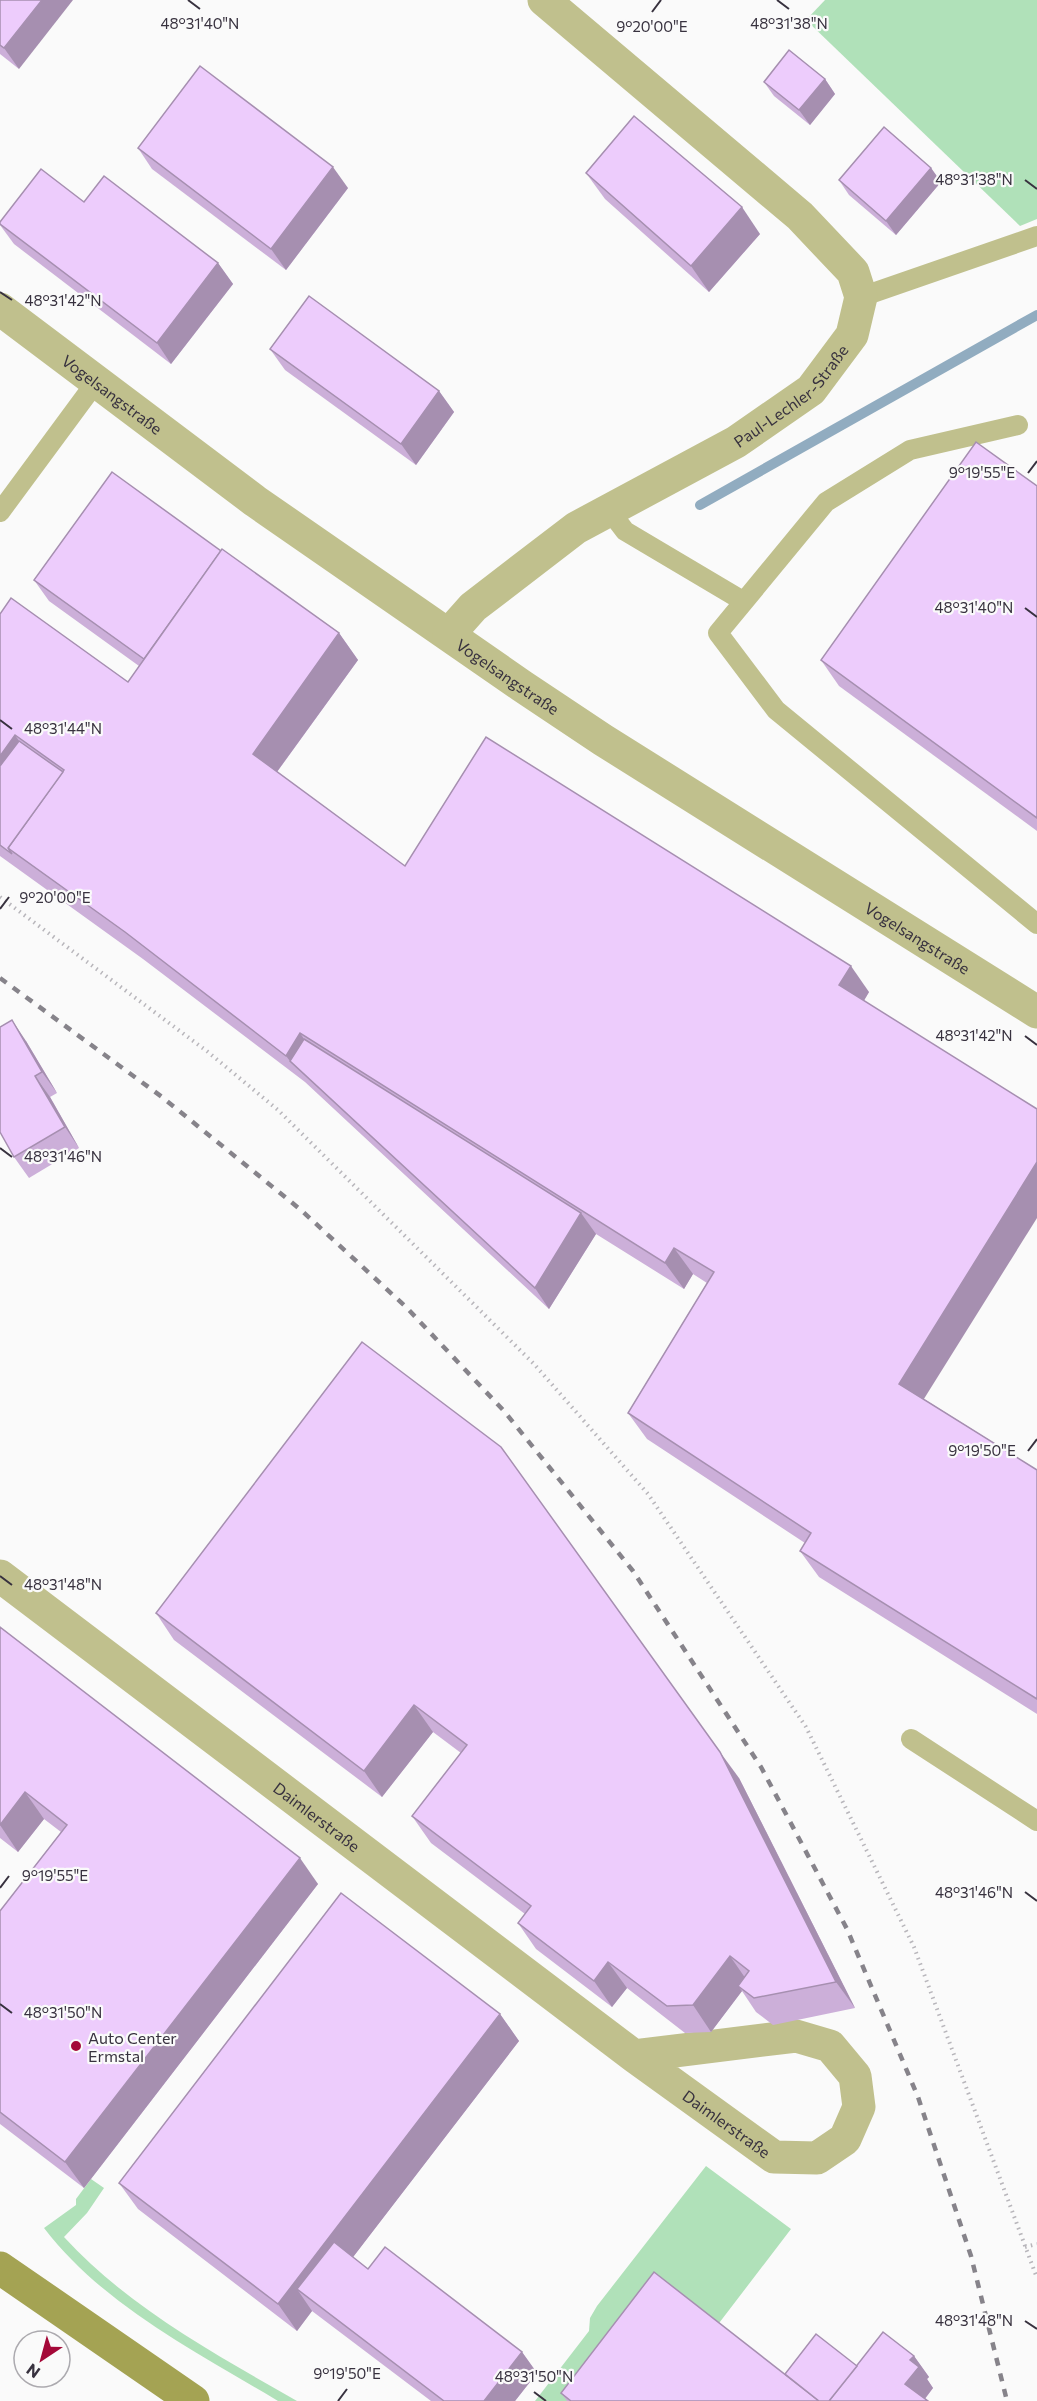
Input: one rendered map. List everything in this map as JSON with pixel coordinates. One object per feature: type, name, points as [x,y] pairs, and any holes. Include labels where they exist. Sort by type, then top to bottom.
[{"type":"street","points":[[544,0],[800,216],[853,272],[861,297]]},
{"type":"street","name":"Paul-Lechler-Straße","points":[[449,634],[473,607],[576,528],[736,442],[812,390],[852,335],[861,297]]},
{"type":"street","name":"Vogelsangstraße","points":[[0,309],[255,501],[603,740],[1037,1012]]},
{"type":"street","name":"Daimlerstraße","points":[[0,1576],[634,2056],[774,2157],[817,2158],[845,2139],[860,2107],[855,2076],[830,2046],[796,2036],[634,2056]]},
{"type":"street","points":[[0,2268],[194,2401]]},
{"type":"lane","points":[[861,297],[1037,236]]},
{"type":"lane","points":[[0,512],[96,382]]},
{"type":"lane","points":[[1018,425],[910,450],[826,502],[718,633],[776,710],[1037,924]]},
{"type":"lane","points":[[609,510],[625,531],[743,602]]},
{"type":"lane","points":[[911,1739],[1037,1821]]},
{"type":"path","points":[[0,897],[208,1052],[278,1110],[534,1364],[648,1494],[806,1727],[914,1947],[1037,2278]]},
{"type":"path","points":[[1025,2247],[1037,2244]]},
{"type":"green space","points":[[825,0],[1037,0],[1037,219],[1020,226],[806,20]]},
{"type":"green space","points":[[706,2166],[791,2229],[713,2331],[593,2401],[535,2401],[589,2331],[590,2318],[597,2306]]},
{"type":"green space","points":[[91,2179],[104,2188],[87,2213],[64,2237],[116,2286],[144,2307],[204,2347],[297,2401],[278,2401],[183,2345],[122,2304],[68,2256],[44,2228],[76,2205],[76,2199]]},
{"type":"building","points":[[0,0],[42,0],[4,48],[0,45]]},
{"type":"building","points":[[789,50],[825,79],[799,110],[764,82]]},
{"type":"building","points":[[200,66],[333,167],[271,249],[138,148]]},
{"type":"building","points":[[634,116],[742,207],[691,266],[586,173]]},
{"type":"building","points":[[884,127],[931,168],[886,221],[839,180]]},
{"type":"building","points":[[41,169],[84,202],[104,176],[218,263],[157,343],[0,224]]},
{"type":"building","points":[[309,296],[439,391],[401,444],[270,349]]},
{"type":"building","points":[[976,442],[1037,486],[1037,818],[821,660]]},
{"type":"building","points":[[112,472],[221,551],[144,659],[34,580]]},
{"type":"building","points":[[222,549],[339,633],[253,754],[405,866],[486,737],[851,966],[839,985],[1037,1109],[1037,1162],[899,1384],[1037,1470],[1037,1699],[800,1551],[811,1533],[628,1413],[714,1272],[674,1248],[665,1263],[300,1033],[286,1056],[125,932],[8,848],[64,770],[15,735],[0,756],[0,614],[11,598],[128,682]]},
{"type":"building","points":[[19,741],[63,772],[8,848],[12,854],[0,845],[0,766]]},
{"type":"building","points":[[12,1020],[42,1072],[35,1076],[65,1127],[14,1157],[0,1132],[0,1027]]},
{"type":"building","points":[[304,1039],[581,1213],[535,1288],[290,1061]]},
{"type":"building","points":[[362,1342],[501,1447],[720,1752],[836,1982],[754,1998],[738,1986],[749,1971],[730,1956],[693,2005],[667,2006],[608,1962],[594,1981],[518,1923],[531,1906],[412,1816],[467,1745],[414,1705],[364,1771],[156,1613]]},
{"type":"building","points":[[0,1627],[300,1858],[65,2162],[0,2112],[0,1911],[67,1825],[25,1792],[0,1825]]},
{"type":"building","points":[[341,1893],[500,2014],[278,2304],[119,2183]]},
{"type":"building","points":[[334,2242],[368,2269],[385,2247],[522,2352],[484,2401],[444,2401],[297,2289]]},
{"type":"building","points":[[654,2272],[819,2401],[571,2401],[561,2393]]},
{"type":"building","points":[[883,2332],[914,2356],[910,2360],[919,2367],[905,2384],[928,2401],[829,2401]]},
{"type":"building","points":[[816,2334],[857,2366],[829,2401],[819,2401],[785,2374]]},
{"type":"waterway","points":[[700,505],[1037,315]]},
{"type":"railway","points":[[0,978],[162,1097],[301,1210],[406,1307],[504,1411],[633,1571],[761,1767],[847,1929],[918,2097],[971,2256],[1007,2401]]},
{"type":"place","name":"Auto Center Ermstal","points":[[76,2046]]}]
